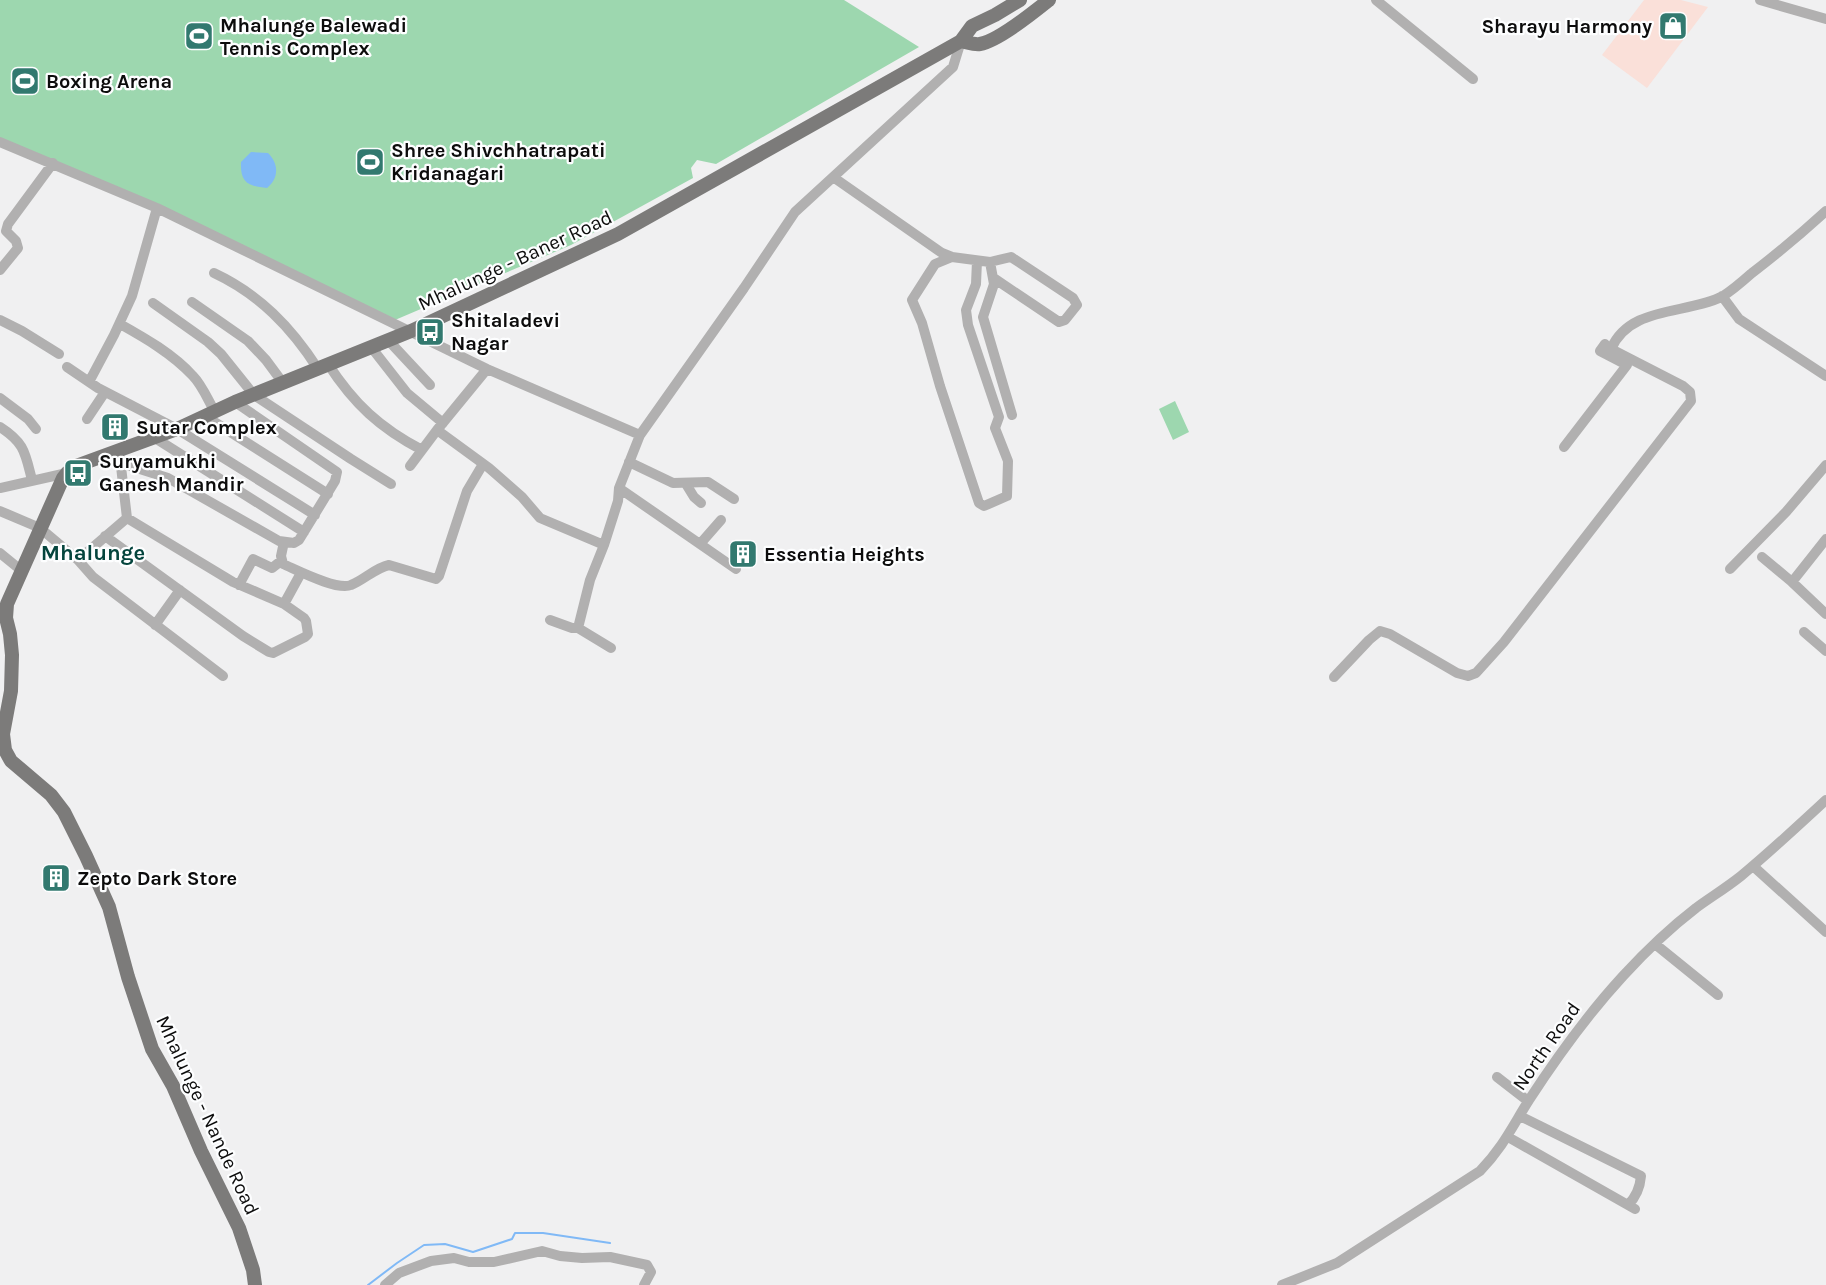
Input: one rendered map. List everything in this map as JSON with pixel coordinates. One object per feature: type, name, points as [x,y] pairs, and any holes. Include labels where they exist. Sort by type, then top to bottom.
[{"type":"main road","name":"Mhalunge - Baner Road","points":[[67,473],[76,466],[120,458],[155,438],[235,402],[411,331],[618,234],[961,41],[972,26],[1020,0]]},
{"type":"main road","name":"Mhalunge - Baner Road","points":[[961,41],[977,45],[984,43],[1017,24],[1049,0]]},
{"type":"main road","name":"Mhalunge - Nande Road","points":[[67,473],[22,571],[3,601],[12,655],[11,691],[3,734],[5,750],[11,761],[51,795],[64,812],[86,856],[109,907],[128,977],[152,1049],[173,1086],[201,1151],[239,1228],[253,1270],[255,1285]]},
{"type":"street","points":[[1376,0],[1473,80]]},
{"type":"street","points":[[1760,0],[1826,19]]},
{"type":"street","points":[[578,628],[590,580],[604,545],[620,488],[640,435],[738,298],[795,212],[953,67],[961,41]]},
{"type":"street","points":[[0,142],[157,208],[487,369],[640,435]]},
{"type":"street","points":[[0,270],[18,248],[16,241],[6,231],[8,224],[53,163]]},
{"type":"street","points":[[833,177],[942,253],[977,261],[990,262],[1005,257],[1017,260],[1073,298],[1077,305],[1065,320],[1059,322],[995,279]]},
{"type":"street","points":[[89,382],[132,296],[157,208]]},
{"type":"street","points":[[1334,677],[1380,631],[1390,634],[1457,673],[1468,676],[1476,673],[1504,642],[1691,401],[1690,392],[1683,386],[1611,349],[1616,337],[1628,326],[1658,313],[1722,296],[1793,242],[1826,211]]},
{"type":"street","points":[[952,257],[935,264],[912,300],[922,323],[979,504],[984,506],[1006,496],[1008,461],[995,428],[999,417],[968,325],[966,310],[976,284],[977,261]]},
{"type":"street","points":[[990,262],[995,279],[982,317],[1012,415]]},
{"type":"street","points":[[214,273],[234,282],[253,295],[278,317],[369,415],[395,435],[422,450]]},
{"type":"street","points":[[1722,296],[1739,319],[1826,376]]},
{"type":"street","points":[[192,302],[248,341],[283,383]]},
{"type":"street","points":[[153,303],[208,342],[221,354],[254,395],[391,484]]},
{"type":"street","points":[[0,320],[59,354]]},
{"type":"street","points":[[120,324],[144,338],[194,377],[210,414],[327,494]]},
{"type":"street","points":[[388,340],[430,385]]},
{"type":"street","points":[[1564,447],[1627,365],[1600,351],[1605,344]]},
{"type":"street","points":[[371,347],[407,393],[440,426],[522,498],[540,518],[604,545]]},
{"type":"street","points":[[67,367],[105,392],[177,429],[315,515]]},
{"type":"street","points":[[410,466],[487,369]]},
{"type":"street","points":[[87,419],[105,392]]},
{"type":"street","points":[[0,398],[28,419],[36,429]]},
{"type":"street","points":[[127,518],[120,458],[168,478],[284,542],[294,543],[299,540],[338,476],[334,468],[235,402]]},
{"type":"street","points":[[0,427],[16,438],[21,446],[33,480]]},
{"type":"street","points":[[155,438],[304,532]]},
{"type":"street","points":[[629,462],[673,483],[708,482],[734,499]]},
{"type":"street","points":[[281,561],[302,573],[347,586],[389,565],[433,580],[437,579],[467,491],[483,464]]},
{"type":"street","points":[[1730,569],[1786,512],[1826,465]]},
{"type":"street","points":[[0,488],[67,473]]},
{"type":"street","points":[[686,484],[694,497],[701,502]]},
{"type":"street","points":[[620,488],[736,568]]},
{"type":"street","points":[[0,511],[40,528],[78,560],[93,577],[223,676]]},
{"type":"street","points":[[78,560],[127,518]]},
{"type":"street","points":[[105,536],[269,652],[273,653],[308,634],[304,618],[284,604],[239,585],[127,518]]},
{"type":"street","points":[[700,544],[721,519]]},
{"type":"street","points":[[1792,582],[1826,539]]},
{"type":"street","points":[[239,585],[253,559],[272,568],[281,561],[284,542]]},
{"type":"street","points":[[0,553],[22,571]]},
{"type":"street","points":[[1762,557],[1826,614]]},
{"type":"street","points":[[284,604],[302,573]]},
{"type":"street","points":[[155,625],[180,590]]},
{"type":"street","points":[[550,620],[578,628],[611,648]]},
{"type":"street","points":[[1804,632],[1826,651]]},
{"type":"street","name":"North Road","points":[[1282,1285],[1337,1263],[1428,1204],[1457,1188],[1480,1171],[1496,1154],[1528,1101],[1594,1010],[1655,944],[1695,909],[1753,866],[1826,800]]},
{"type":"street","points":[[1753,866],[1826,933]]},
{"type":"street","points":[[1655,944],[1718,995]]},
{"type":"street","points":[[1497,1077],[1528,1101]]},
{"type":"street","points":[[1508,1137],[1631,1207],[1640,1188],[1641,1176],[1520,1116]]},
{"type":"street","points":[[385,1285],[399,1273],[431,1261],[454,1258],[469,1262],[494,1262],[542,1251],[582,1258],[610,1257],[648,1265],[651,1272],[644,1285]]},
{"type":"shaded area","points":[[1644,0],[1681,0],[1708,7],[1647,88],[1602,55]]},
{"type":"green space","name":"Shree Shivchhatrapati Kridanagari","points":[[0,0],[844,0],[919,47],[716,164],[697,160],[691,168],[693,178],[571,245],[395,320],[0,142]]},
{"type":"green space","points":[[1175,401],[1189,432],[1173,440],[1159,409]]},
{"type":"water","points":[[251,152],[268,153],[276,166],[274,180],[267,188],[246,182],[242,175],[241,162]]},
{"type":"waterway","points":[[368,1285],[424,1245],[445,1244],[473,1252],[512,1239],[515,1233],[543,1233],[610,1243]]},
{"type":"place","name":"Sharayu Harmony","points":[[1673,26]]},
{"type":"place","name":"Mhalunge Balewadi Tennis Complex","points":[[199,36]]},
{"type":"place","name":"Boxing Arena","points":[[25,81]]},
{"type":"place","name":"Shree Shivchhatrapati Kridanagari","points":[[370,162]]},
{"type":"place","name":"Shitaladevi Nagar","points":[[430,332]]},
{"type":"place","name":"Sutar Complex","points":[[115,427]]},
{"type":"place","name":"Suryamukhi Ganesh Mandir","points":[[78,473]]},
{"type":"place","name":"Essentia Heights","points":[[743,554]]},
{"type":"place","name":"Zepto Dark Store","points":[[56,878]]},
{"type":"district","name":"Mhalunge","points":[[93,552]]}]
